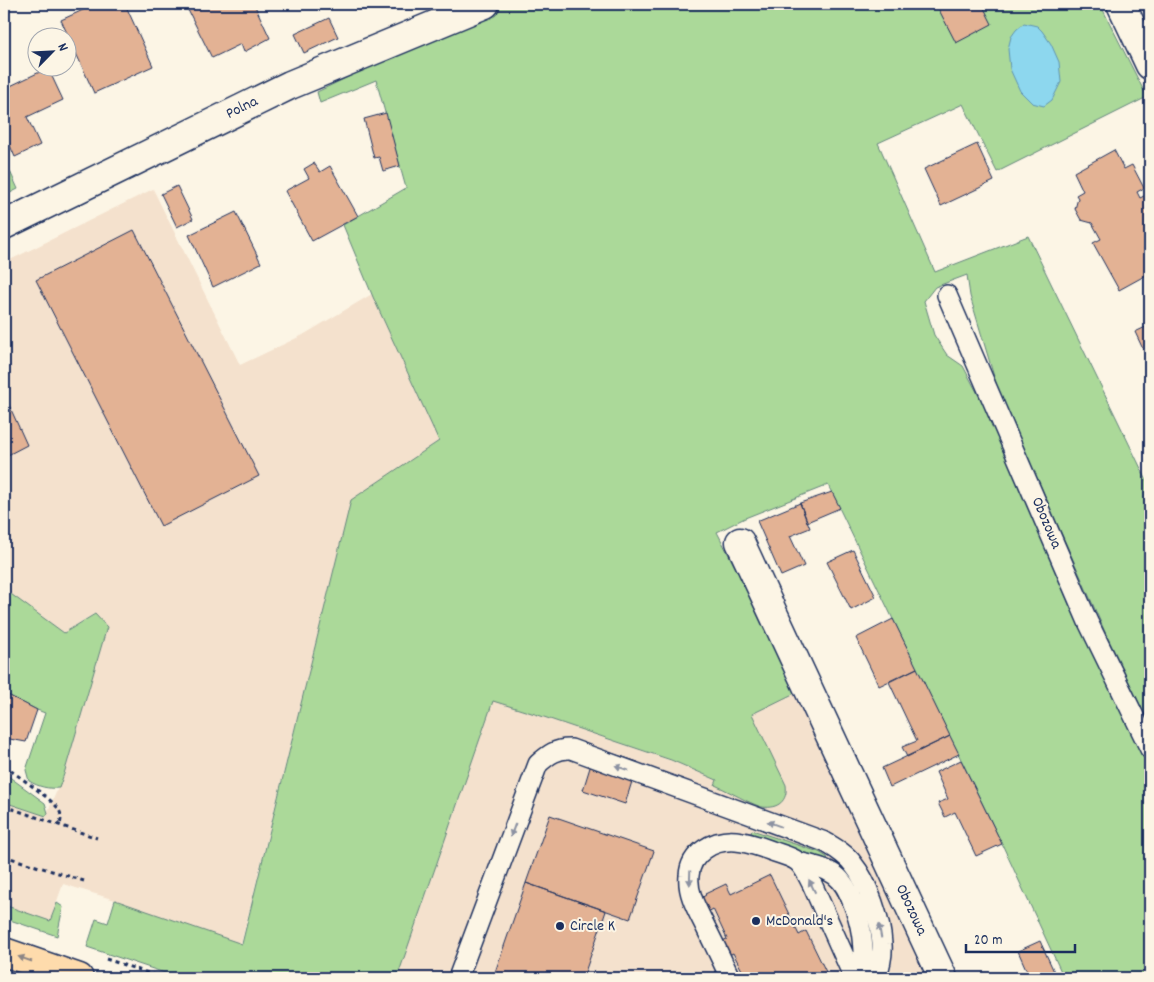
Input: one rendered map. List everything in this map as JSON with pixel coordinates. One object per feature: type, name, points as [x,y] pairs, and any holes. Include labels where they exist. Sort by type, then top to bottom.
[{"type":"main road","points":[[4,952],[79,978]]},
{"type":"street","name":"Polna","points":[[4,225],[290,85],[485,4]]},
{"type":"street","points":[[1121,4],[1150,65]]},
{"type":"street","name":"Obozowa","points":[[740,542],[943,978]]},
{"type":"lane","name":"Obozowa","points":[[948,295],[1088,622],[1150,749]]},
{"type":"lane","points":[[458,978],[538,764],[548,756],[564,749],[826,842],[839,851],[853,863],[862,877],[877,916],[882,944],[881,959],[875,978]]},
{"type":"lane","points":[[730,978],[694,903],[690,890],[689,875],[692,862],[698,853],[708,846],[734,840],[787,856],[798,862],[826,870],[836,876],[844,885],[861,926],[864,978]]},
{"type":"lane","points":[[798,862],[812,884],[854,978]]},
{"type":"path","points":[[4,766],[59,808],[60,826]]},
{"type":"path","points":[[4,806],[97,838]]},
{"type":"path","points":[[4,856],[84,881]]},
{"type":"shaded area","points":[[153,189],[240,365],[303,335],[372,294],[439,441],[351,501],[241,944],[63,884],[50,921],[4,905],[4,802],[46,816],[64,774],[107,627],[94,614],[64,633],[4,589],[4,263]]},
{"type":"shaded area","points":[[799,691],[930,978],[397,978],[493,701],[670,760],[717,780],[752,714]]},
{"type":"green space","points":[[499,4],[1100,4],[1147,97],[997,172],[963,104],[878,143],[935,272],[1028,236],[1150,487],[1150,725],[1105,632],[998,390],[970,296],[967,275],[935,287],[924,301],[934,335],[947,355],[963,366],[987,411],[1072,611],[1108,680],[1150,770],[1150,978],[1064,978],[1002,844],[828,485],[745,518],[717,532],[799,691],[752,714],[786,785],[784,800],[781,803],[773,807],[758,806],[715,785],[717,780],[671,760],[493,701],[397,978],[180,978],[87,947],[96,919],[108,923],[115,900],[242,944],[351,500],[439,441],[373,297],[343,225],[406,188],[376,80],[320,103],[317,92]]},
{"type":"green space","points":[[4,158],[18,189],[4,196]]},
{"type":"green space","points":[[4,589],[64,633],[95,614],[107,627],[59,788],[44,787],[29,781],[26,770],[45,713],[4,693]]},
{"type":"green space","points":[[4,773],[45,803],[48,813],[46,816],[4,802]]},
{"type":"green space","points":[[752,830],[819,852],[827,857],[828,860],[826,861],[753,835],[751,833]]},
{"type":"green space","points":[[57,903],[63,907],[57,936],[4,918],[4,905],[50,921]]},
{"type":"water","points":[[1024,23],[1037,26],[1042,31],[1051,44],[1059,62],[1061,82],[1052,100],[1044,106],[1032,103],[1020,91],[1010,69],[1008,49],[1011,37]]},
{"type":"building","points":[[96,4],[125,4],[153,66],[94,93],[78,58],[78,28],[65,28],[61,20]]},
{"type":"building","points":[[185,4],[254,4],[270,38],[244,52],[241,44],[212,58]]},
{"type":"building","points":[[946,4],[982,4],[992,24],[956,43],[938,8]]},
{"type":"building","points":[[329,18],[338,37],[304,53],[295,34]]},
{"type":"building","points":[[28,78],[53,78],[63,100],[27,117],[40,145],[15,157],[4,132],[4,89]]},
{"type":"building","points":[[386,113],[400,166],[383,171],[379,157],[374,158],[364,119]]},
{"type":"building","points":[[977,144],[994,181],[941,206],[924,169]]},
{"type":"building","points":[[1114,150],[1124,169],[1132,165],[1144,188],[1137,192],[1140,198],[1150,193],[1150,244],[1144,248],[1150,260],[1150,273],[1119,290],[1093,243],[1101,239],[1092,223],[1081,220],[1075,209],[1078,198],[1076,195],[1083,191],[1074,172]]},
{"type":"building","points":[[314,163],[320,172],[330,166],[358,216],[312,241],[285,191],[309,178],[304,169]]},
{"type":"building","points":[[177,186],[193,219],[177,227],[161,194]]},
{"type":"building","points":[[236,212],[261,263],[213,287],[189,235]]},
{"type":"building","points":[[134,230],[259,476],[161,526],[36,280]]},
{"type":"building","points":[[1150,325],[1150,364],[1135,332]]},
{"type":"building","points":[[4,394],[27,445],[4,457]]},
{"type":"building","points":[[832,492],[840,508],[807,522],[800,503]]},
{"type":"building","points":[[800,503],[810,528],[790,536],[804,566],[781,576],[757,521]]},
{"type":"building","points":[[853,550],[876,597],[851,610],[827,562]]},
{"type":"building","points":[[893,619],[917,668],[879,686],[856,638]]},
{"type":"building","points":[[917,668],[950,736],[907,757],[902,747],[917,741],[889,682]]},
{"type":"building","points":[[4,693],[37,710],[26,742],[4,738]]},
{"type":"building","points":[[950,736],[959,754],[890,787],[882,768]]},
{"type":"building","points":[[596,748],[638,762],[625,804],[583,790]]},
{"type":"building","points":[[961,760],[1002,844],[976,856],[955,812],[945,817],[938,803],[948,799],[936,772]]},
{"type":"building","points":[[550,815],[654,851],[630,919],[526,883]]},
{"type":"building","name":"McDonald's","points":[[770,875],[799,935],[806,931],[829,978],[746,978],[733,953],[729,955],[722,941],[727,939],[713,909],[708,912],[701,898],[705,894],[726,884],[731,894]]},
{"type":"building","points":[[526,883],[606,911],[583,978],[493,978]]},
{"type":"building","points":[[1040,941],[1057,978],[1030,978],[1018,951]]},
{"type":"place","name":"McDonald's","points":[[756,921]]},
{"type":"place","name":"Circle K","points":[[560,926]]}]
